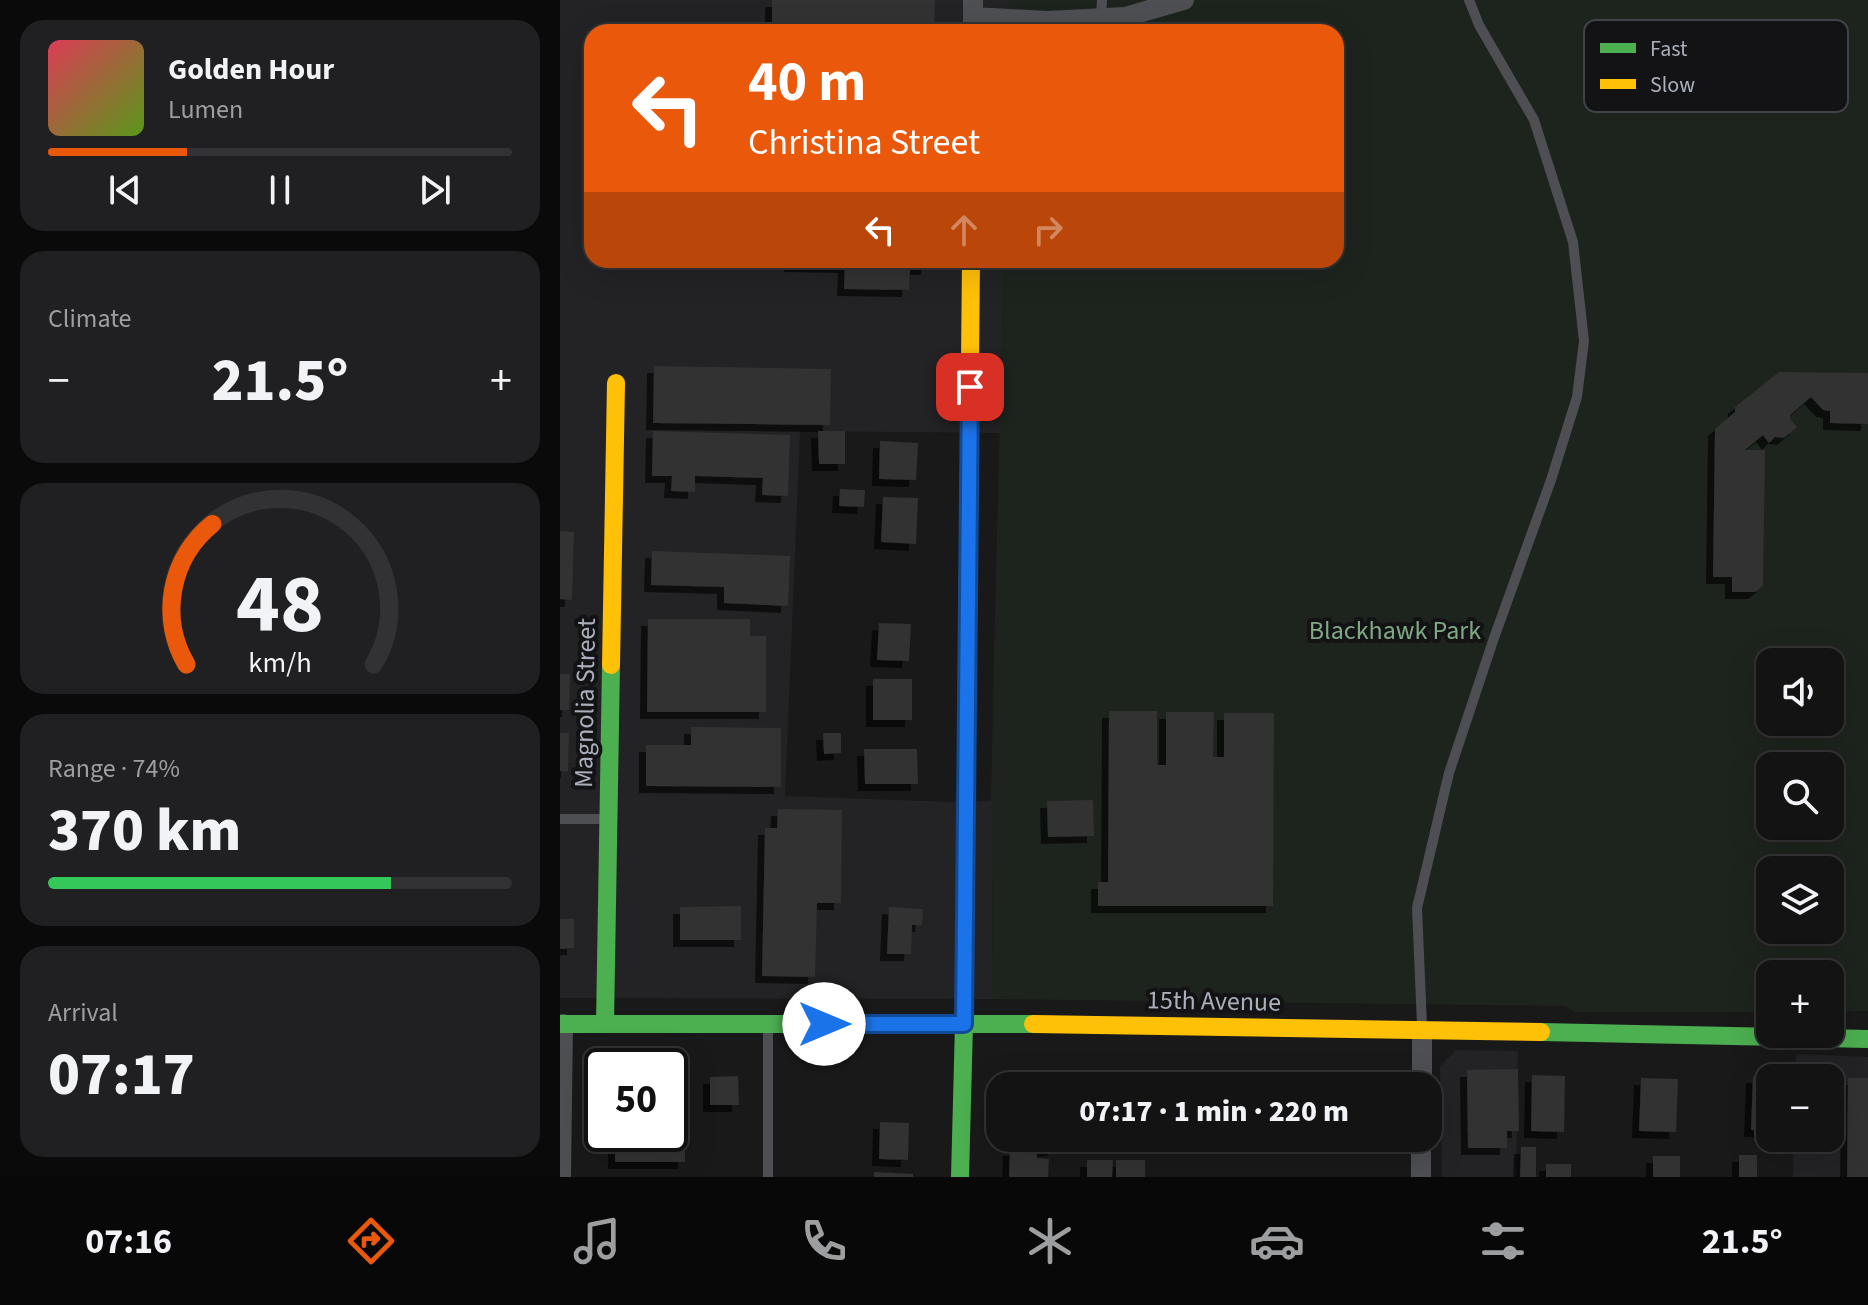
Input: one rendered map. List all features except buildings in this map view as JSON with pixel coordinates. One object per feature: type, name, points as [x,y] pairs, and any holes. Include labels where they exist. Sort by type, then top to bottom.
[{"type":"street","points":[[973,16],[1047,21],[1102,9],[1125,17],[1184,0]]},
{"type":"street","points":[[960,1177],[971,268]]},
{"type":"street","name":"Magnolia Street","points":[[605,1024],[616,383]]},
{"type":"street","points":[[561,1024],[561,1177]]},
{"type":"street","name":"15th Avenue","points":[[561,1024],[964,1024],[1868,1039]]},
{"type":"street","points":[[1422,1030],[1422,1072]]},
{"type":"street","points":[[1421,1152],[1421,1177]]},
{"type":"lane","points":[[1422,1030],[1417,908],[1449,773],[1577,397],[1584,341],[1573,242],[1534,120],[1479,25],[1469,0]]},
{"type":"lane","points":[[560,819],[609,819]]},
{"type":"lane","points":[[768,1024],[768,1177]]},
{"type":"shaded area","points":[[560,0],[1010,0],[1009,24],[584,24],[584,268],[1004,268],[1000,433],[800,431],[785,796],[991,801],[994,653],[992,999],[560,998]]},
{"type":"shaded area","points":[[1456,1050],[1518,1051],[1516,1177],[1442,1177],[1440,1066]]},
{"type":"shaded area","points":[[1796,1054],[1868,1057],[1868,1177],[1793,1177],[1794,1152],[1844,1152],[1844,1064],[1796,1064]]},
{"type":"green space","name":"Blackhawk Park","points":[[1010,0],[1868,0],[1868,1011],[1844,1011],[1844,960],[1756,960],[1756,1012],[1574,1012],[1565,1006],[992,999],[994,653],[1004,268],[1344,268],[1344,24],[1009,24]]},
{"type":"traffic: fast","points":[[605,1024],[611,665]]},
{"type":"traffic: fast","points":[[960,1177],[967,672]]},
{"type":"traffic: fast","points":[[560,1024],[1033,1024]]},
{"type":"traffic: fast","points":[[1541,1032],[1868,1039]]},
{"type":"traffic: slow","points":[[967,672],[971,268]]},
{"type":"traffic: slow","points":[[611,665],[616,383]]},
{"type":"traffic: slow","points":[[1033,1024],[1541,1032]]},
{"type":"route","points":[[824,1024],[964,1024],[970,387]]}]
